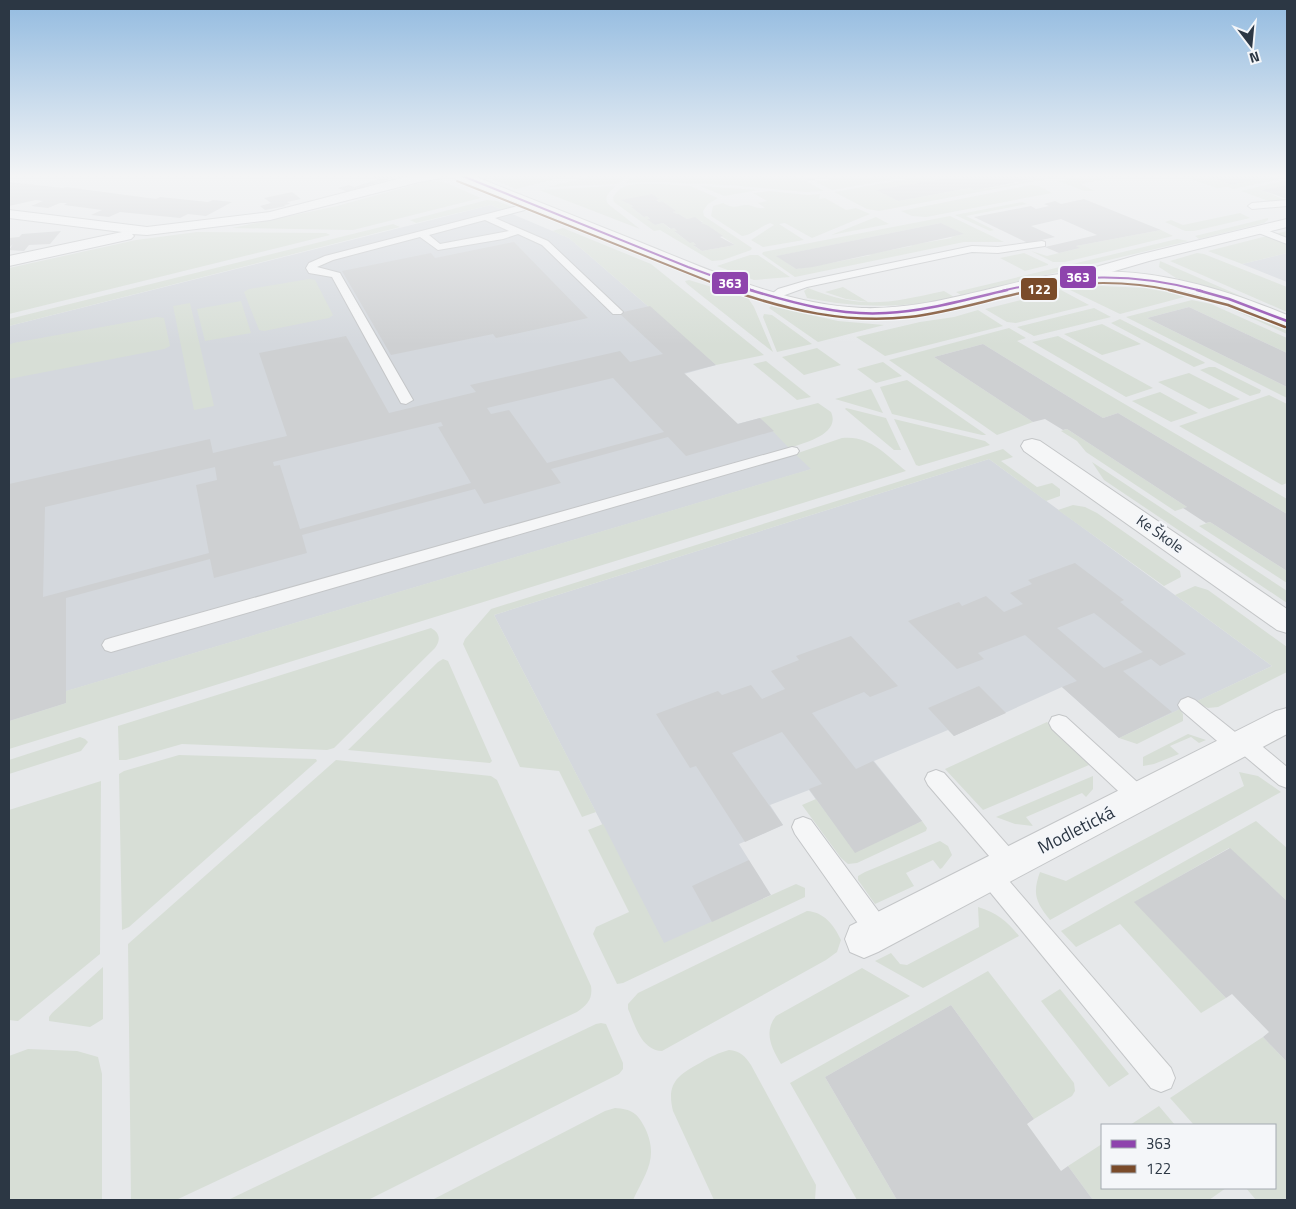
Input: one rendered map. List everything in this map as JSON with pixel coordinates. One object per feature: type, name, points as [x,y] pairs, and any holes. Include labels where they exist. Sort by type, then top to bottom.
[{"type":"street","points":[[9,261],[145,231]]},
{"type":"street","points":[[601,231],[697,270],[774,296],[810,306],[841,311],[898,313],[939,307],[1047,281],[1077,277],[1109,277],[1159,282],[1219,295],[1287,320]]},
{"type":"street","points":[[1077,277],[1144,258],[1252,231]]},
{"type":"street","points":[[1144,258],[1146,267],[1159,282]]},
{"type":"street","name":"Ke Škole","points":[[1032,446],[1287,623]]},
{"type":"street","name":"Modletická","points":[[871,935],[1287,720]]},
{"type":"lane","points":[[406,400],[336,275],[317,272],[311,268],[313,264],[321,260],[432,231]]},
{"type":"lane","points":[[422,234],[438,247],[503,236],[517,231]]},
{"type":"lane","points":[[519,231],[545,243],[618,312]]},
{"type":"lane","points":[[1262,231],[1287,241]]},
{"type":"lane","points":[[774,296],[782,291],[805,284],[972,249],[998,250],[1042,244]]},
{"type":"lane","points":[[112,645],[792,451]]},
{"type":"lane","points":[[1188,705],[1287,779]]},
{"type":"lane","points":[[1059,724],[1139,797]]},
{"type":"lane","points":[[936,779],[999,869],[1161,1078]]},
{"type":"lane","points":[[803,828],[871,935]]},
{"type":"shaded area","points":[[363,231],[383,231],[9,326],[9,319]]},
{"type":"shaded area","points":[[386,231],[553,231],[569,238],[716,365],[684,374],[737,424],[760,418],[812,469],[67,691],[66,703],[9,721],[9,326]]},
{"type":"shaded area","points":[[553,231],[571,231],[651,264],[764,355],[716,365],[569,238]]},
{"type":"shaded area","points":[[662,231],[676,231],[689,242],[693,242],[696,245],[694,246],[702,251],[735,245],[714,231],[727,231],[752,248],[723,260],[712,261]]},
{"type":"shaded area","points":[[735,231],[754,231],[749,234],[742,236]]},
{"type":"shaded area","points":[[764,231],[791,231],[804,240],[763,247],[751,240]]},
{"type":"shaded area","points":[[800,231],[828,231],[812,238]]},
{"type":"shaded area","points":[[840,231],[850,231],[831,235]]},
{"type":"shaded area","points":[[870,231],[899,231],[777,256],[796,269],[871,255],[869,254],[952,238],[963,234],[958,231],[982,231],[1004,242],[964,242],[795,277],[762,254],[763,252]]},
{"type":"shaded area","points":[[1153,231],[1164,231],[1173,236],[1065,262],[1053,262],[1031,251],[1047,256],[1079,248],[1076,246]]},
{"type":"shaded area","points":[[1214,231],[1230,231],[1199,239],[1195,236]]},
{"type":"shaded area","points":[[1287,231],[1287,253],[1242,264],[1208,251]]},
{"type":"shaded area","points":[[197,232],[326,233],[330,235],[9,314],[9,268],[136,240]]},
{"type":"shaded area","points":[[1177,239],[1189,241],[961,295],[956,292]]},
{"type":"shaded area","points":[[1024,253],[1048,265],[1025,271],[1000,258]]},
{"type":"shaded area","points":[[1197,253],[1204,254],[1287,287],[1287,312],[1170,261]]},
{"type":"shaded area","points":[[1287,253],[1287,282],[1242,264]]},
{"type":"shaded area","points":[[750,255],[758,255],[790,277],[754,280],[717,266]]},
{"type":"shaded area","points":[[1160,261],[1250,300],[1176,278],[1159,267]]},
{"type":"shaded area","points":[[309,279],[315,280],[333,315],[329,318],[264,331],[259,330],[244,292],[249,289]]},
{"type":"shaded area","points":[[689,280],[748,298],[754,307],[773,352],[687,284],[685,281]]},
{"type":"shaded area","points":[[1101,286],[1145,288],[1188,296],[1120,314],[1068,289]]},
{"type":"shaded area","points":[[843,287],[868,302],[846,299],[825,292]]},
{"type":"shaded area","points":[[808,288],[827,295],[860,302],[907,299],[944,291],[954,297],[917,304],[881,306],[844,304],[807,298],[804,291]]},
{"type":"shaded area","points":[[1061,290],[1089,305],[1016,323],[1007,322],[985,309]]},
{"type":"shaded area","points":[[1192,300],[1211,304],[1287,338],[1287,353],[1189,307],[1147,318],[1287,387],[1287,398],[1126,317]]},
{"type":"shaded area","points":[[241,301],[251,333],[205,341],[197,309]]},
{"type":"shaded area","points":[[1222,302],[1287,329],[1287,334],[1223,305]]},
{"type":"shaded area","points":[[190,303],[214,406],[194,410],[173,306]]},
{"type":"shaded area","points":[[771,306],[838,321],[884,325],[818,342],[769,308]]},
{"type":"shaded area","points":[[1094,308],[1111,317],[1034,336],[1017,327]]},
{"type":"shaded area","points":[[978,310],[1003,326],[885,356],[856,337],[920,322],[954,317]]},
{"type":"shaded area","points":[[764,314],[772,315],[812,344],[777,352],[763,317]]},
{"type":"shaded area","points":[[157,317],[164,318],[170,346],[164,349],[9,379],[9,345],[13,343]]},
{"type":"shaded area","points":[[1120,319],[1205,363],[1194,367],[1111,323]]},
{"type":"shaded area","points":[[1102,324],[1141,344],[1102,355],[1064,334]]},
{"type":"shaded area","points":[[1009,328],[1026,338],[1017,341],[1287,499],[1287,514],[1118,413],[1103,418],[983,344],[934,357],[1033,422],[997,435],[889,360]]},
{"type":"shaded area","points":[[1058,336],[1153,388],[1126,397],[1032,342]]},
{"type":"shaded area","points":[[817,348],[841,365],[804,375],[782,357]]},
{"type":"shaded area","points":[[766,361],[811,397],[797,400],[753,364]]},
{"type":"shaded area","points":[[883,362],[902,376],[876,383],[857,369]]},
{"type":"shaded area","points":[[1215,367],[1261,390],[1260,393],[1250,396],[1200,370]]},
{"type":"shaded area","points":[[1189,373],[1240,399],[1209,409],[1158,382]]},
{"type":"shaded area","points":[[907,380],[986,435],[892,414],[880,387]]},
{"type":"shaded area","points":[[871,389],[883,413],[835,399]]},
{"type":"shaded area","points":[[1160,392],[1198,413],[1171,422],[1132,401]]},
{"type":"shaded area","points":[[1269,395],[1287,404],[1287,483],[1282,485],[1179,426]]},
{"type":"shaded area","points":[[818,403],[831,412],[833,420],[831,426],[826,432],[812,440],[789,448],[760,418]]},
{"type":"shaded area","points":[[846,408],[886,418],[901,450],[894,450]]},
{"type":"shaded area","points":[[894,419],[985,441],[990,445],[919,466],[916,465]]},
{"type":"shaded area","points":[[1067,429],[1187,507],[1175,511],[1086,452],[1077,441],[1061,431]]},
{"type":"shaded area","points":[[842,438],[861,440],[877,447],[906,471],[9,749],[9,721],[66,703],[66,691],[811,469],[795,454]]},
{"type":"shaded area","points":[[1003,449],[1013,457],[1001,461],[1037,487],[1052,483],[1060,489],[1060,496],[1046,501],[989,459],[494,615],[596,812],[582,817],[559,771],[520,767],[463,644],[465,639],[491,609]]},
{"type":"shaded area","points":[[989,459],[1272,666],[1119,738],[1062,687],[954,736],[948,730],[874,761],[922,821],[855,853],[809,790],[770,805],[783,825],[739,844],[749,860],[712,922],[664,944],[494,615]]},
{"type":"shaded area","points":[[1092,462],[1287,591],[1287,603],[1104,480]]},
{"type":"shaded area","points":[[1073,505],[1085,507],[1097,513],[1180,571],[1181,577],[1164,586],[1058,510]]},
{"type":"shaded area","points":[[1210,522],[1287,571],[1287,583],[1199,526]]},
{"type":"shaded area","points":[[1195,586],[1208,590],[1287,647],[1287,672],[1218,707],[1208,708],[1195,702],[1272,666],[1175,595]]},
{"type":"shaded area","points":[[431,628],[439,637],[435,648],[334,748],[327,750],[182,744],[126,760],[119,760],[118,726]]},
{"type":"shaded area","points":[[443,659],[448,661],[492,761],[490,763],[348,750],[438,662]]},
{"type":"shaded area","points":[[1180,709],[1183,714],[1183,721],[1137,744],[1119,738]]},
{"type":"shaded area","points":[[1047,722],[1089,765],[983,810],[945,769]]},
{"type":"shaded area","points":[[1188,734],[1206,740],[1199,743],[1191,737],[1170,746],[1179,754],[1154,764],[1143,766],[1143,757]]},
{"type":"shaded area","points":[[80,737],[88,742],[81,751],[9,774],[9,760]]},
{"type":"shaded area","points":[[179,755],[316,759],[317,761],[129,927],[122,930],[119,774]]},
{"type":"shaded area","points":[[336,760],[491,776],[497,780],[591,986],[590,998],[577,1012],[176,1200],[131,1200],[128,944]]},
{"type":"shaded area","points":[[1239,772],[1258,776],[1281,792],[1050,920],[1041,908],[1036,892],[1040,872],[1066,881],[1244,786]]},
{"type":"shaded area","points":[[1093,776],[1093,789],[1086,797],[1082,793],[1026,817],[1033,826],[1015,824],[996,817]]},
{"type":"shaded area","points":[[101,781],[100,954],[18,1021],[9,1020],[9,810]]},
{"type":"shaded area","points":[[816,799],[855,852],[922,821],[927,828],[926,831],[857,863],[848,864],[841,858],[802,805]]},
{"type":"shaded area","points":[[1256,821],[1287,848],[1287,901],[1229,848],[1135,902],[1226,998],[1201,1013],[1120,924],[1076,947],[1061,931]]},
{"type":"shaded area","points":[[603,824],[664,943],[796,884],[805,888],[805,897],[623,983],[617,984],[593,934],[596,927],[629,912],[588,830]]},
{"type":"shaded area","points":[[940,841],[948,846],[952,855],[940,869],[933,860],[906,873],[914,886],[875,904],[858,880],[858,876],[865,872]]},
{"type":"shaded area","points":[[978,907],[1001,918],[1019,936],[923,988],[875,961],[891,953],[900,964],[907,965],[979,927]]},
{"type":"shaded area","points":[[807,911],[819,914],[832,924],[841,940],[837,952],[826,960],[662,1051],[655,1050],[649,1046],[640,1036],[628,1009],[628,1004],[638,993]]},
{"type":"shaded area","points":[[103,967],[103,1019],[90,1027],[49,1021],[52,1013]]},
{"type":"shaded area","points":[[862,968],[910,996],[781,1064],[772,1046],[769,1034],[772,1022],[776,1016]]},
{"type":"shaded area","points":[[988,971],[1074,1083],[1075,1091],[1072,1096],[1034,1119],[951,1005],[825,1077],[897,1200],[857,1200],[790,1083]]},
{"type":"shaded area","points":[[1060,989],[1129,1074],[1109,1087],[1041,1001]]},
{"type":"shaded area","points":[[596,1024],[606,1024],[623,1063],[623,1069],[619,1074],[368,1200],[228,1200]]},
{"type":"shaded area","points":[[1263,1037],[1287,1062],[1287,1200],[1256,1200],[1247,1189],[1276,1189],[1276,1124],[1193,1124],[1170,1098]]},
{"type":"shaded area","points":[[28,1049],[77,1051],[98,1057],[102,1074],[102,1200],[9,1200],[9,1056]]},
{"type":"shaded area","points":[[729,1050],[742,1054],[751,1065],[816,1185],[815,1200],[714,1200],[673,1111],[671,1093],[680,1076],[711,1057]]},
{"type":"shaded area","points":[[1159,1106],[1174,1124],[1132,1124]]},
{"type":"shaded area","points":[[615,1108],[625,1109],[637,1115],[645,1128],[651,1148],[649,1165],[633,1200],[432,1200],[605,1111]]},
{"type":"shaded area","points":[[1101,1145],[1101,1189],[1225,1189],[1209,1200],[1093,1200],[1068,1166]]},
{"type":"building","points":[[61,231],[50,244],[29,245],[24,251],[9,250],[13,244],[9,248],[9,238],[19,237],[22,234]]},
{"type":"building","points":[[675,231],[716,231],[723,236],[720,237],[735,245],[702,251],[693,245],[696,245],[693,242],[690,243]]},
{"type":"building","points":[[899,231],[959,231],[964,234],[813,267],[796,269],[776,256]]},
{"type":"building","points":[[1004,231],[1043,231],[1055,237],[1028,243]]},
{"type":"building","points":[[1089,231],[1153,231],[1076,246],[1080,248],[1059,253],[1045,247],[1097,235]]},
{"type":"building","points":[[514,242],[588,318],[496,338],[493,334],[391,355],[342,271],[431,253],[435,258]]},
{"type":"building","points":[[650,306],[716,365],[684,373],[738,424],[760,418],[774,431],[686,456],[668,437],[551,469],[561,483],[484,504],[475,489],[302,535],[307,553],[214,578],[210,559],[66,598],[66,703],[9,721],[9,484],[210,439],[213,453],[287,436],[259,353],[346,336],[389,413],[476,392],[470,385],[620,351],[630,362],[663,354],[619,313]],"holes":[[[613,378],[664,432],[547,463],[509,410],[491,414],[487,408]],[[441,422],[443,426],[438,427],[471,483],[300,529],[280,465],[274,466],[273,462]],[[215,467],[217,480],[196,485],[209,553],[43,597],[45,507]]]},
{"type":"building","points":[[1189,307],[1287,353],[1287,387],[1147,318]]},
{"type":"building","points":[[983,344],[1103,418],[1118,413],[1287,514],[1287,571],[1210,522],[1206,523],[1183,508],[1187,507],[1067,429],[1063,430],[1045,419],[1033,422],[934,357]]},
{"type":"building","points":[[1075,563],[1124,600],[1120,602],[1186,654],[1160,666],[1151,659],[1123,671],[1172,712],[1119,738],[1062,687],[1077,681],[1025,635],[978,653],[984,659],[957,669],[908,621],[959,602],[962,606],[986,596],[1004,612],[1023,604],[1010,593],[1032,584],[1028,580]],"holes":[[[1094,613],[1143,652],[1104,668],[1057,628]]]},
{"type":"building","points":[[851,636],[898,686],[870,697],[864,692],[812,713],[856,769],[873,761],[922,821],[855,853],[809,789],[822,784],[782,732],[732,753],[783,825],[745,842],[696,766],[690,768],[656,714],[718,691],[722,695],[751,685],[762,699],[785,689],[771,671],[799,660],[796,656]]},
{"type":"building","points":[[979,686],[1006,713],[954,736],[928,708]]},
{"type":"building","points":[[1230,848],[1287,901],[1287,1062],[1263,1037],[1269,1032],[1232,994],[1226,998],[1134,902]]},
{"type":"building","points":[[749,860],[771,895],[712,922],[692,886]]},
{"type":"building","points":[[951,1005],[1034,1119],[1027,1124],[1061,1171],[1068,1166],[1093,1200],[897,1200],[825,1077]]},
{"type":"transit line","name":"122","points":[[583,231],[745,295],[774,304],[832,316],[861,319],[909,317],[1049,287],[1080,283],[1110,283],[1140,285],[1199,297],[1228,305],[1285,327]]},
{"type":"transit line","name":"363","points":[[601,231],[744,288],[772,297],[831,310],[860,313],[908,311],[955,303],[1047,281],[1109,276],[1170,283],[1200,290],[1258,309],[1287,321]]}]
